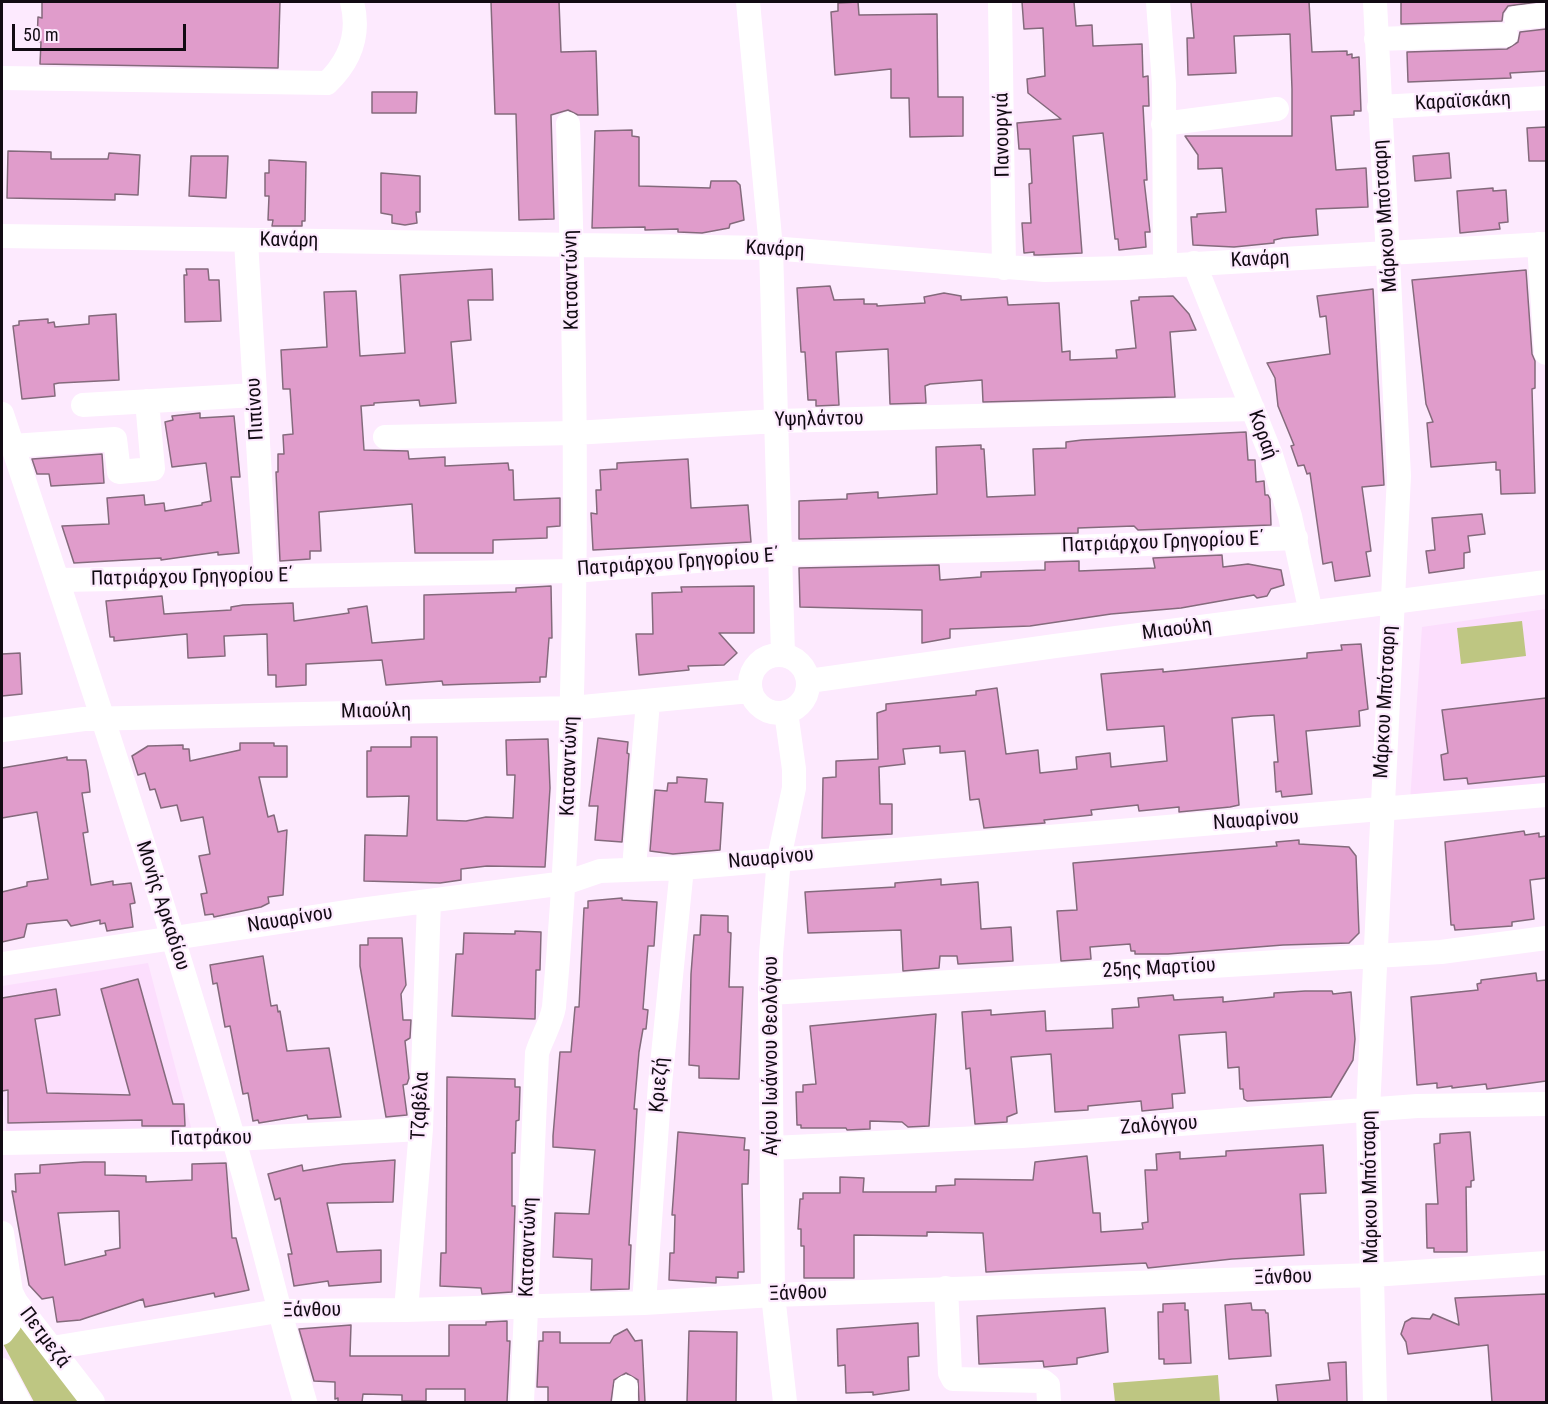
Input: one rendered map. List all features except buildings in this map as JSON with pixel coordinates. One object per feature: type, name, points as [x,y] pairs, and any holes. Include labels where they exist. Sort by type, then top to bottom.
[{"type":"street","points":[[2,78],[327,83],[339,71],[351,48],[355,24],[352,2]]},
{"type":"street","points":[[748,2],[771,248],[782,554],[783,654]]},
{"type":"street","name":"Πανουργιά","points":[[1000,2],[1004,268]]},
{"type":"street","points":[[1158,2],[1164,84],[1165,266]]},
{"type":"street","name":"Μάρκου Μπότσαρη","points":[[1375,2],[1399,476],[1368,1110],[1375,1402]]},
{"type":"street","points":[[1376,39],[1511,26],[1546,15]]},
{"type":"street","name":"Καραϊσκάκη","points":[[1379,107],[1546,98]]},
{"type":"street","points":[[1163,124],[1277,109]]},
{"type":"street","name":"Κατσαντώνη","points":[[522,1402],[537,1053],[542,1035],[551,1022],[554,1007],[565,883],[572,708],[574,433],[568,124]]},
{"type":"street","name":"Κανάρη","points":[[2,236],[771,248],[1046,270],[1165,266],[1543,244]]},
{"type":"street","name":"Πιπίνου","points":[[246,241],[266,577]]},
{"type":"street","points":[[1543,244],[1546,353]]},
{"type":"street","name":"Κοραή","points":[[1194,263],[1253,409],[1296,538],[1311,613]]},
{"type":"street","points":[[84,405],[255,394]]},
{"type":"street","points":[[12,446],[115,439],[119,472],[153,469],[147,401]]},
{"type":"street","name":"Υψηλάντου","points":[[385,437],[574,433],[777,421],[1253,409]]},
{"type":"street","name":"Μονής Αρκαδίου","points":[[2,414],[59,580],[173,938],[234,1139],[278,1311],[305,1402]]},
{"type":"street","name":"Πατριάρχου Γρηγορίου Ε΄","points":[[59,580],[574,571],[782,554],[999,550],[1296,538]]},
{"type":"street","name":"Μιαούλη","points":[[809,681],[1546,582]]},
{"type":"street","points":[[783,654],[803,666],[809,681],[802,702],[786,712],[767,711],[759,705],[750,691],[749,679],[759,661],[768,656],[783,654]]},
{"type":"street","name":"Μιαούλη","points":[[2,730],[102,719],[572,708],[750,691]]},
{"type":"street","points":[[634,868],[648,702]]},
{"type":"street","name":"Αγίου Ιωάννου Θεολόγου","points":[[785,1402],[773,1294],[770,993],[779,858],[794,788],[794,769],[786,712]]},
{"type":"street","name":"Ναυαρίνου","points":[[2,964],[565,883],[600,871],[682,868],[779,858],[1381,811],[1546,795]]},
{"type":"street","name":"Κριεζή","points":[[644,1303],[660,1084],[682,868]]},
{"type":"street","name":"Τζαβέλα","points":[[406,1311],[421,1129],[429,901]]},
{"type":"street","name":"25ης Μαρτίου","points":[[770,993],[1441,952],[1546,938]]},
{"type":"street","name":"Ζαλόγγου","points":[[772,1148],[1022,1136],[1368,1110],[1546,1104]]},
{"type":"street","name":"Γιατράκου","points":[[2,1143],[234,1139],[421,1129]]},
{"type":"street","name":"Πετμεζά","points":[[2,1233],[11,1293],[93,1402]]},
{"type":"street","name":"Ξάνθου","points":[[52,1348],[278,1311],[406,1311],[527,1305],[644,1303],[773,1294],[1372,1275],[1546,1263]]},
{"type":"street","points":[[946,1288],[950,1372],[953,1379],[1043,1381],[1048,1385],[1049,1402]]},
{"type":"street","points":[[2,1333],[9,1324],[16,1302]]},
{"type":"street","points":[[2,1370],[19,1402]]},
{"type":"shaded area","points":[[1546,609],[1546,788],[1410,801],[1422,627]]},
{"type":"shaded area","points":[[148,963],[192,1131],[7,1136],[2,1091],[2,986]]},
{"type":"green space","points":[[1522,621],[1526,656],[1461,664],[1457,628]]},
{"type":"green space","points":[[2,1275],[83,1402],[34,1402],[2,1342]]},
{"type":"green space","points":[[1218,1375],[1220,1402],[1115,1402],[1113,1383]]}]
